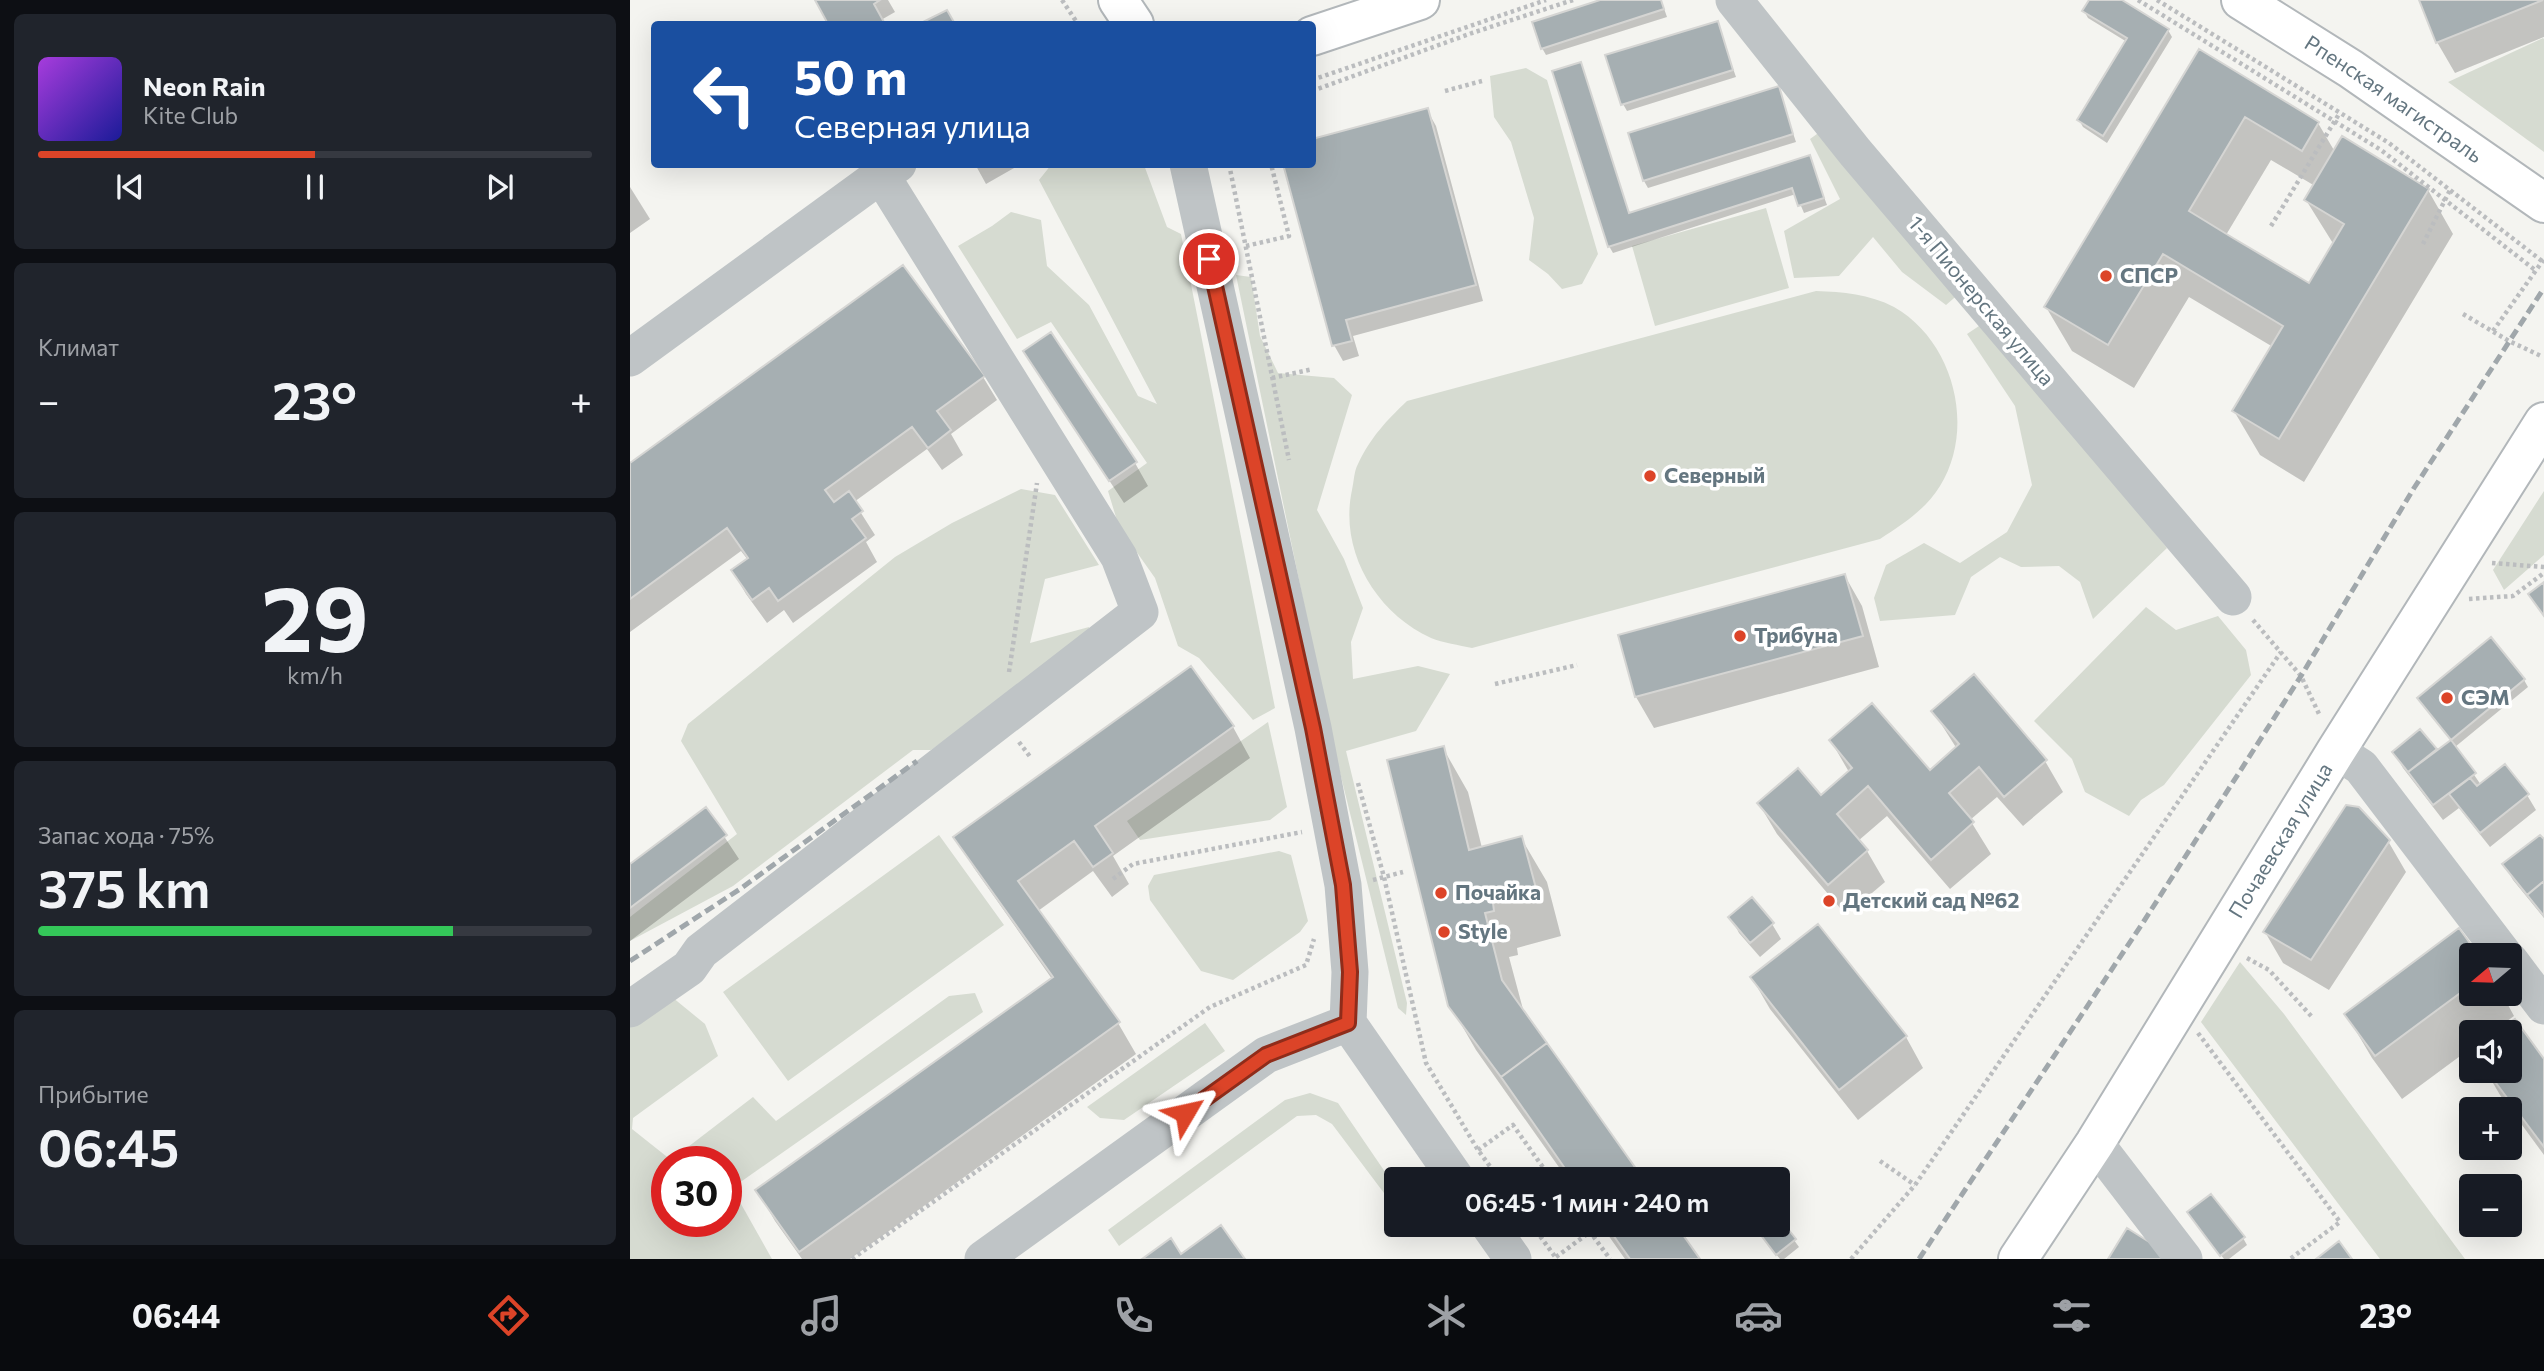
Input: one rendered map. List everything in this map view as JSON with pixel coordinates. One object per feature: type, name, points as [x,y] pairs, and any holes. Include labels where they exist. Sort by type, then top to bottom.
[{"type":"main road","points":[[1118,0],[1132,21]]},
{"type":"main road","points":[[1316,35],[1420,0]]},
{"type":"main road","name":"Рпенская магистраль","points":[[2241,0],[2351,69],[2544,203]]},
{"type":"main road","name":"Почаевская улица","points":[[2018,1259],[2095,1143],[2336,751],[2544,422]]},
{"type":"street","name":"1-я Пионерская улица","points":[[1734,0],[1855,152],[2233,597]]},
{"type":"street","points":[[1189,168],[1310,715],[1343,885],[1350,972],[1348,1023],[1448,1167]]},
{"type":"street","points":[[630,358],[890,170],[1044,436],[1119,557],[1140,612],[701,950],[689,968],[630,1009]]},
{"type":"street","points":[[2336,751],[2361,767],[2495,943]]},
{"type":"street","points":[[2522,977],[2544,1006]]},
{"type":"street","points":[[983,1259],[1266,1055],[1348,1023]]},
{"type":"street","points":[[2095,1143],[2184,1259]]},
{"type":"street","points":[[1497,1237],[1513,1259]]},
{"type":"path","points":[[1062,0],[1076,21]]},
{"type":"path","points":[[1316,79],[1546,0]]},
{"type":"path","points":[[1316,90],[1573,0]]},
{"type":"path","points":[[2138,0],[2381,150],[2535,270]]},
{"type":"path","points":[[2157,0],[2389,143],[2543,260],[2493,331]]},
{"type":"path","points":[[1444,91],[1482,81]]},
{"type":"path","points":[[2271,226],[2339,114]]},
{"type":"path","points":[[1230,168],[1289,460]]},
{"type":"path","points":[[1245,246],[1289,236],[1272,168]]},
{"type":"path","points":[[2423,244],[2451,190]]},
{"type":"path","points":[[2463,314],[2541,356]]},
{"type":"path","points":[[1272,378],[1313,369]]},
{"type":"path","points":[[1031,758],[1003,718],[1044,436]]},
{"type":"path","points":[[2488,563],[2544,570]]},
{"type":"path","points":[[2464,600],[2513,596],[2544,570]]},
{"type":"path","points":[[2233,597],[2301,676],[2336,751]]},
{"type":"path","points":[[1851,1259],[1915,1185],[2281,652]]},
{"type":"path","points":[[1495,684],[1577,664]]},
{"type":"path","points":[[1355,772],[1384,877],[1426,1063],[1491,1167]]},
{"type":"path","points":[[1113,879],[1133,864],[1302,831],[1304,843]]},
{"type":"path","points":[[1384,877],[1403,872]]},
{"type":"path","points":[[852,1259],[1210,1007],[1306,965],[1317,932]]},
{"type":"path","points":[[2239,953],[2269,970],[2313,1018]]},
{"type":"path","points":[[2196,1030],[2340,1222],[2290,1259]]},
{"type":"path","points":[[1479,1150],[1513,1125],[1543,1167]]},
{"type":"path","points":[[1880,1161],[1915,1185]]},
{"type":"path","points":[[1541,1237],[1556,1258],[1583,1237]]},
{"type":"path","points":[[1594,1237],[1610,1259]]},
{"type":"shaded area","points":[[2544,39],[2544,152],[2448,82]]},
{"type":"shaded area","points":[[1526,68],[1547,80],[1598,254],[1582,284],[1562,289],[1529,260],[1534,218],[1511,142],[1494,117],[1490,76]]},
{"type":"shaded area","points":[[1828,126],[1961,292],[1946,305],[1902,272],[1873,237],[1839,276],[1794,278],[1784,231],[1840,199],[1810,139]]},
{"type":"shaded area","points":[[1049,168],[1145,168],[1167,227],[1181,234],[1275,708],[1253,720],[1199,658],[1178,646],[1155,578],[1119,527],[1108,491],[1147,463],[1051,322],[1017,339],[958,246],[1011,212],[1041,220],[1047,266],[1089,305],[1138,396],[1157,404],[1039,180]]},
{"type":"shaded area","points":[[1766,208],[1789,288],[1655,326],[1632,246]]},
{"type":"shaded area","points":[[1236,275],[1251,277],[1260,336],[1278,373],[1334,378],[1352,395],[1317,510],[1344,559],[1363,608],[1351,642],[1353,679],[1418,666],[1450,674],[1416,731],[1346,751],[1407,1003],[1406,1015],[1398,1008],[1332,740]]},
{"type":"shaded area","name":"Северный","points":[[1816,291],[1865,296],[1894,307],[1915,322],[1932,341],[1953,388],[1957,413],[1951,463],[1934,495],[1897,528],[1880,539],[1472,648],[1431,638],[1411,627],[1378,596],[1366,577],[1351,535],[1349,513],[1352,490],[1357,467],[1368,446],[1407,401]]},
{"type":"shaded area","points":[[1985,322],[2167,548],[2093,619],[2080,582],[2059,566],[2021,567],[2000,557],[1971,577],[1955,615],[1880,621],[1874,598],[1886,565],[1924,543],[1960,563],[2007,532],[2032,485],[2015,406],[1967,334]]},
{"type":"shaded area","points":[[1021,489],[1055,495],[1099,565],[1045,579],[1030,643],[1089,627],[1087,640],[931,750],[913,750],[733,886],[630,941],[630,917],[737,834],[681,741],[688,724],[895,557],[952,523]]},
{"type":"shaded area","points":[[2544,491],[2544,555],[2504,590],[2493,570]]},
{"type":"shaded area","points":[[2146,607],[2176,630],[2218,616],[2246,650],[2251,675],[2164,785],[2141,800],[2129,816],[2085,792],[2072,759],[2034,721]]},
{"type":"shaded area","points":[[1268,722],[1287,807],[1270,820],[1140,840],[1127,821]]},
{"type":"shaded area","points":[[939,835],[1004,925],[788,1081],[723,992]]},
{"type":"shaded area","points":[[1279,851],[1291,855],[1308,921],[1300,932],[1233,980],[1201,971],[1150,900],[1148,886],[1154,875]]},
{"type":"shaded area","points":[[2240,962],[2284,1014],[2465,1259],[2380,1259],[2201,1022]]},
{"type":"shaded area","points":[[975,993],[983,1012],[742,1181],[742,1146],[689,1146],[753,1097],[776,1121],[949,996]]},
{"type":"shaded area","points":[[672,997],[705,1024],[718,1056],[633,1118],[632,1129],[653,1146],[651,1146],[651,1237],[742,1237],[742,1206],[772,1259],[630,1259],[630,1026]]},
{"type":"shaded area","points":[[1205,1023],[1225,1051],[1124,1120],[1100,1118],[1087,1107]]},
{"type":"shaded area","points":[[1310,1093],[1338,1103],[1384,1170],[1384,1193],[1332,1124],[1316,1115],[1297,1116],[1119,1246],[1108,1230],[1285,1100]]},
{"type":"building","points":[[815,0],[880,0],[874,4],[883,21],[826,21]]},
{"type":"building","points":[[1600,0],[1661,0],[1664,9],[1541,49],[1532,22]]},
{"type":"building","points":[[2089,0],[2122,0],[2169,29],[2103,136],[2077,120],[2127,38],[2082,11]]},
{"type":"building","points":[[2419,0],[2543,0],[2436,43]]},
{"type":"building","points":[[947,10],[953,21],[925,21]]},
{"type":"building","points":[[1718,21],[1733,70],[1621,105],[1605,55]]},
{"type":"building","points":[[2199,49],[2319,122],[2302,151],[2245,117],[2189,211],[2233,238],[2309,283],[2344,224],[2304,200],[2342,136],[2429,189],[2279,439],[2232,411],[2283,326],[2163,254],[2108,345],[2044,307]]},
{"type":"building","points":[[1581,62],[1629,213],[1810,155],[1824,198],[1798,206],[1792,188],[1608,247],[1552,71]]},
{"type":"building","points":[[1779,86],[1793,134],[1643,181],[1628,133]]},
{"type":"building","points":[[1428,108],[1476,285],[1346,320],[1352,341],[1332,346],[1284,168],[1316,168],[1316,138]]},
{"type":"building","points":[[903,265],[985,376],[937,411],[951,430],[928,448],[912,427],[825,490],[834,502],[849,491],[863,511],[852,519],[866,538],[778,601],[769,588],[752,600],[731,570],[748,558],[727,528],[630,599],[630,463]]},
{"type":"building","points":[[1051,332],[1137,462],[1109,481],[1023,351]]},
{"type":"building","name":"Трибуна","points":[[1845,574],[1863,636],[1635,697],[1618,635]]},
{"type":"building","points":[[2544,582],[2544,616],[2528,594]]},
{"type":"building","points":[[2491,637],[2525,679],[2451,740],[2417,698]]},
{"type":"building","points":[[1191,666],[1234,726],[1095,826],[1113,853],[1093,867],[1074,841],[1018,881],[1120,1022],[799,1252],[755,1190],[1053,977],[953,837]]},
{"type":"building","points":[[1974,674],[2047,760],[2004,797],[1979,767],[1949,793],[1974,822],[1931,860],[1868,786],[1837,814],[1868,850],[1828,885],[1757,803],[1798,768],[1821,795],[1852,768],[1829,740],[1872,703],[1930,770],[1959,744],[1931,711]]},
{"type":"building","points":[[2420,729],[2437,749],[2408,772],[2392,752]]},
{"type":"building","points":[[2451,740],[2476,773],[2433,805],[2408,772]]},
{"type":"building","points":[[1444,746],[1469,850],[1522,836],[1537,892],[1493,903],[1494,911],[1485,913],[1502,980],[1547,1043],[1501,1077],[1448,1006],[1387,760]]},
{"type":"building","points":[[2505,764],[2529,794],[2480,833],[2449,794],[2470,778],[2477,786]]},
{"type":"building","points":[[2346,805],[2359,807],[2390,840],[2311,960],[2263,932]]},
{"type":"building","points":[[706,807],[727,835],[630,908],[630,864]]},
{"type":"building","points":[[2540,835],[2544,839],[2544,881],[2527,895],[2502,864]]},
{"type":"building","points":[[2544,881],[2544,916],[2527,895]]},
{"type":"building","points":[[1752,897],[1774,923],[1750,943],[1728,917]]},
{"type":"building","points":[[1818,924],[1907,1036],[1839,1090],[1750,977]]},
{"type":"building","points":[[2459,928],[2470,943],[2459,943],[2459,994],[2375,1056],[2344,1014]]},
{"type":"building","points":[[2522,1029],[2544,1059],[2544,1147],[2522,1118],[2522,1097],[2506,1097],[2496,1083],[2522,1083]]},
{"type":"building","points":[[1547,1043],[1635,1167],[1564,1167],[1501,1077]]},
{"type":"building","points":[[2211,1194],[2245,1237],[2220,1256],[2187,1212]]},
{"type":"building","points":[[1221,1225],[1245,1259],[1142,1259],[1171,1238],[1181,1254]]},
{"type":"building","points":[[2127,1228],[2170,1255],[2168,1259],[2108,1259]]},
{"type":"building","points":[[1790,1232],[1796,1239],[1776,1255],[1762,1237],[1790,1237]]},
{"type":"building","points":[[1614,1237],[1684,1237],[1700,1259],[1630,1259]]},
{"type":"building","points":[[2339,1241],[2352,1259],[2316,1259]]},
{"type":"railway","points":[[1919,1259],[2144,921],[2301,676],[2414,488],[2544,288]]},
{"type":"railway","points":[[630,961],[740,889],[917,761]]},
{"type":"place","name":"СПСР","points":[[2106,276]]},
{"type":"place","name":"Северный","points":[[1650,476]]},
{"type":"place","name":"Трибуна","points":[[1740,636]]},
{"type":"place","name":"СЭМ","points":[[2447,698]]},
{"type":"place","name":"Почайка","points":[[1441,893]]},
{"type":"place","name":"Детский сад №62","points":[[1829,901]]},
{"type":"place","name":"Style","points":[[1444,932]]},
{"type":"route","points":[[1185,1113],[1266,1055],[1348,1023],[1350,972],[1343,885],[1318,754],[1209,259]]}]
